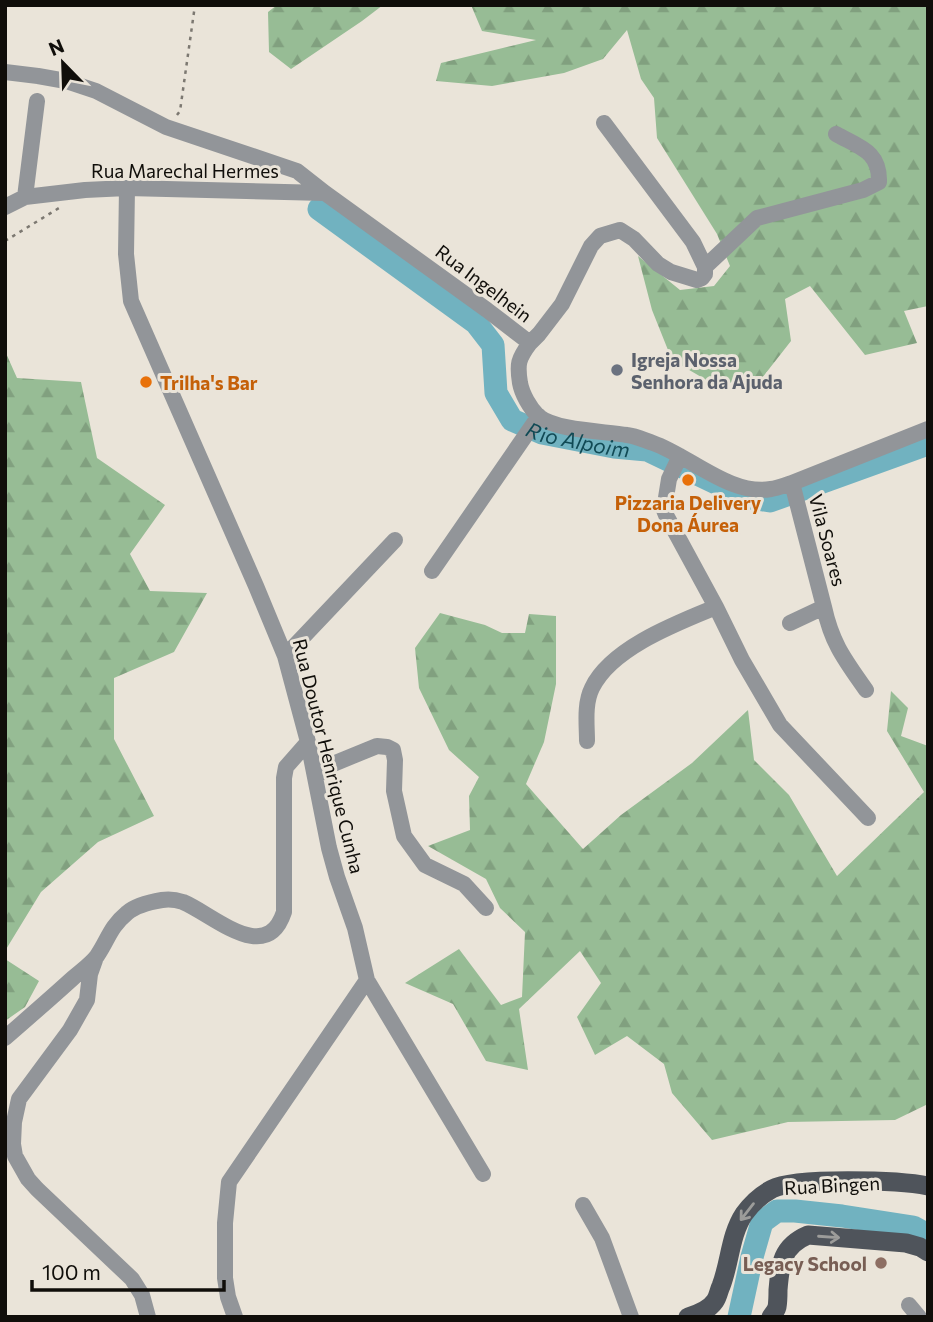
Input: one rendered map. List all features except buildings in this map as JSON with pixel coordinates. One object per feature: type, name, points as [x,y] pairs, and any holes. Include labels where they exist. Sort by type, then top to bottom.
[{"type":"main road","name":"Rua Bingen","points":[[688,1317],[698,1314],[716,1300],[736,1227],[757,1200],[774,1188],[794,1184],[839,1182],[912,1183],[928,1186]]},
{"type":"main road","points":[[776,1314],[784,1257],[796,1240],[808,1235],[906,1243],[928,1252]]},
{"type":"street","name":"Rua Ingelhein","points":[[5,72],[66,81],[96,91],[166,127],[298,171],[530,344],[520,357],[518,373],[521,389],[538,417]]},
{"type":"street","points":[[25,197],[37,101]]},
{"type":"street","points":[[530,344],[562,304],[591,246],[600,236],[620,230],[671,272],[697,280],[705,274],[705,267],[693,243],[604,123]]},
{"type":"street","points":[[705,267],[757,218],[863,190],[879,182],[879,170],[871,154],[835,134]]},
{"type":"street","name":"Rua Marechal Hermes","points":[[5,207],[25,197],[127,188],[325,193]]},
{"type":"street","name":"Rua Doutor Henrique Cunha","points":[[127,188],[126,254],[131,301],[257,586],[285,656],[308,742],[329,848],[355,928],[367,980],[483,1174]]},
{"type":"street","points":[[432,571],[538,417],[572,428],[630,435],[657,444],[721,479],[753,489],[770,490],[792,484],[928,429]]},
{"type":"street","points":[[680,457],[669,479],[664,510],[742,660],[780,725],[868,818]]},
{"type":"street","name":"Vila Soares","points":[[792,484],[828,628],[866,690]]},
{"type":"street","points":[[285,656],[395,540]]},
{"type":"street","points":[[587,741],[586,712],[591,690],[603,672],[625,652],[657,633],[716,607]]},
{"type":"street","name":"Vila Soares","points":[[790,623],[824,607]]},
{"type":"street","points":[[148,1317],[142,1295],[132,1279],[28,1179],[15,1156],[13,1144],[19,1099],[71,1030],[87,1000],[90,974],[96,957],[110,932],[130,911],[149,902],[180,901],[229,928],[253,937],[270,934],[276,928],[284,912],[284,778],[286,767],[308,742]]},
{"type":"street","points":[[315,777],[333,764],[377,746],[393,750],[394,792],[404,836],[425,865],[464,884],[486,908]]},
{"type":"street","points":[[5,1038],[96,957]]},
{"type":"street","points":[[235,1317],[228,1297],[226,1278],[225,1223],[229,1182],[367,980]]},
{"type":"street","points":[[583,1205],[602,1238],[631,1317]]},
{"type":"path","points":[[166,127],[180,111],[195,5]]},
{"type":"path","points":[[5,241],[60,208]]},
{"type":"green space","points":[[277,5],[383,5],[291,69],[269,52],[268,12]]},
{"type":"green space","points":[[471,5],[928,5],[928,306],[904,311],[917,343],[865,355],[810,286],[785,299],[791,341],[762,378],[715,385],[672,360],[652,310],[638,256],[680,290],[714,286],[730,266],[717,234],[657,138],[654,98],[641,79],[627,30],[603,59],[564,73],[492,86],[436,81],[441,63],[536,40],[482,31]]},
{"type":"green space","points":[[5,351],[17,378],[81,382],[97,458],[165,505],[130,554],[150,591],[207,593],[174,652],[114,678],[114,739],[154,816],[98,842],[41,892],[5,951]]},
{"type":"green space","points":[[440,613],[485,625],[502,633],[525,633],[529,614],[556,616],[556,684],[544,742],[526,784],[583,849],[621,815],[692,763],[748,710],[754,760],[789,795],[837,876],[924,792],[887,731],[891,691],[908,708],[901,736],[928,746],[928,1104],[895,1120],[788,1122],[712,1140],[672,1093],[664,1064],[627,1036],[595,1055],[577,1017],[601,983],[580,951],[519,1009],[528,1070],[486,1061],[453,1004],[405,983],[459,949],[501,1005],[522,997],[525,932],[500,908],[486,879],[428,846],[470,830],[469,796],[479,777],[449,750],[419,688],[415,648]]},
{"type":"green space","points":[[5,959],[39,981],[25,1007],[5,1021]]},
{"type":"waterway","name":"Rio Alpoim","points":[[319,209],[476,323],[493,345],[496,393],[512,420],[542,433],[614,447],[647,450],[745,497],[770,501],[928,444]]},
{"type":"waterway","points":[[739,1317],[762,1222],[777,1211],[842,1216],[913,1227],[928,1235]]},
{"type":"place","name":"Igreja Nossa Senhora da Ajuda","points":[[617,370]]},
{"type":"place","name":"Trilha's Bar","points":[[146,382]]},
{"type":"place","name":"Pizzaria Delivery Dona Áurea","points":[[688,480]]},
{"type":"place","name":"Legacy School","points":[[881,1263]]}]
